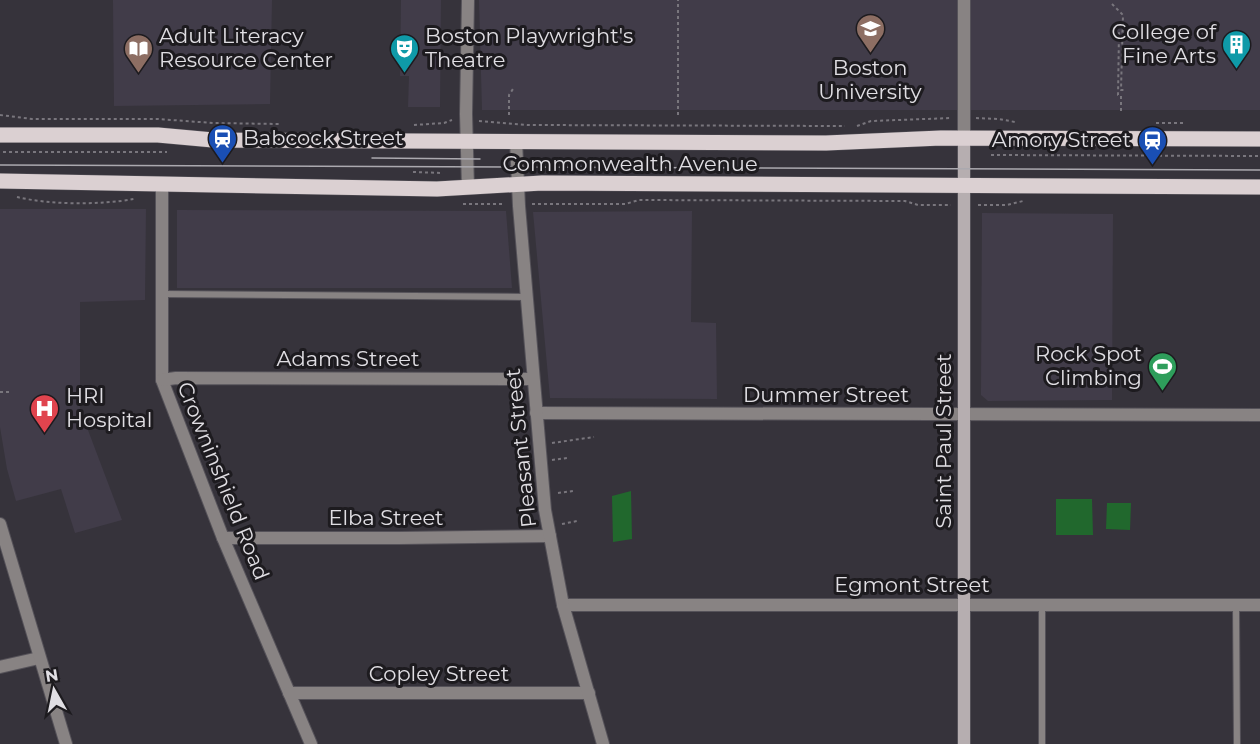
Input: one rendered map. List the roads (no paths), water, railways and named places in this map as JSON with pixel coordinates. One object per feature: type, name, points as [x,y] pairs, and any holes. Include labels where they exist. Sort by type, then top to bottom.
[{"type":"main road","name":"Commonwealth Avenue","points":[[0,135],[158,135],[213,140],[826,143],[964,138],[1260,139]]},
{"type":"main road","name":"Saint Paul Street","points":[[964,138],[964,744]]},
{"type":"main road","name":"Commonwealth Avenue","points":[[0,181],[315,188],[468,188],[542,183],[1260,187]]},
{"type":"street","points":[[468,0],[466,114],[468,188]]},
{"type":"street","points":[[964,0],[964,138]]},
{"type":"street","name":"Pleasant Street","points":[[516,141],[533,379],[550,536],[563,604],[603,744]]},
{"type":"street","name":"Crowninshield Road","points":[[162,183],[162,380],[223,538],[311,744]]},
{"type":"street","name":"Adams Street","points":[[162,380],[176,378],[533,379]]},
{"type":"street","name":"Dummer Street","points":[[536,413],[1260,415]]},
{"type":"street","points":[[0,524],[66,744]]},
{"type":"street","name":"Elba Street","points":[[223,538],[550,536]]},
{"type":"street","name":"Egmont Street","points":[[563,604],[1260,605]]},
{"type":"street","points":[[0,667],[39,658]]},
{"type":"street","name":"Copley Street","points":[[289,693],[589,693]]},
{"type":"lane","points":[[162,294],[526,297]]},
{"type":"lane","points":[[1042,604],[1042,744]]},
{"type":"lane","points":[[1236,606],[1237,744]]},
{"type":"tram line","points":[[372,158],[480,159]]},
{"type":"tram line","points":[[0,165],[1260,170]]},
{"type":"place","name":"Boston University","points":[[870,54]]},
{"type":"place","name":"College of Fine Arts","points":[[1237,70]]},
{"type":"place","name":"Adult Literacy Resource Center","points":[[138,74]]},
{"type":"place","name":"Boston Playwright's Theatre","points":[[404,74]]},
{"type":"place","name":"Babcock Street","points":[[222,164]]},
{"type":"place","name":"Amory Street","points":[[1152,166]]},
{"type":"place","name":"Rock Spot Climbing","points":[[1163,392]]},
{"type":"place","name":"HRI Hospital","points":[[45,434]]}]
